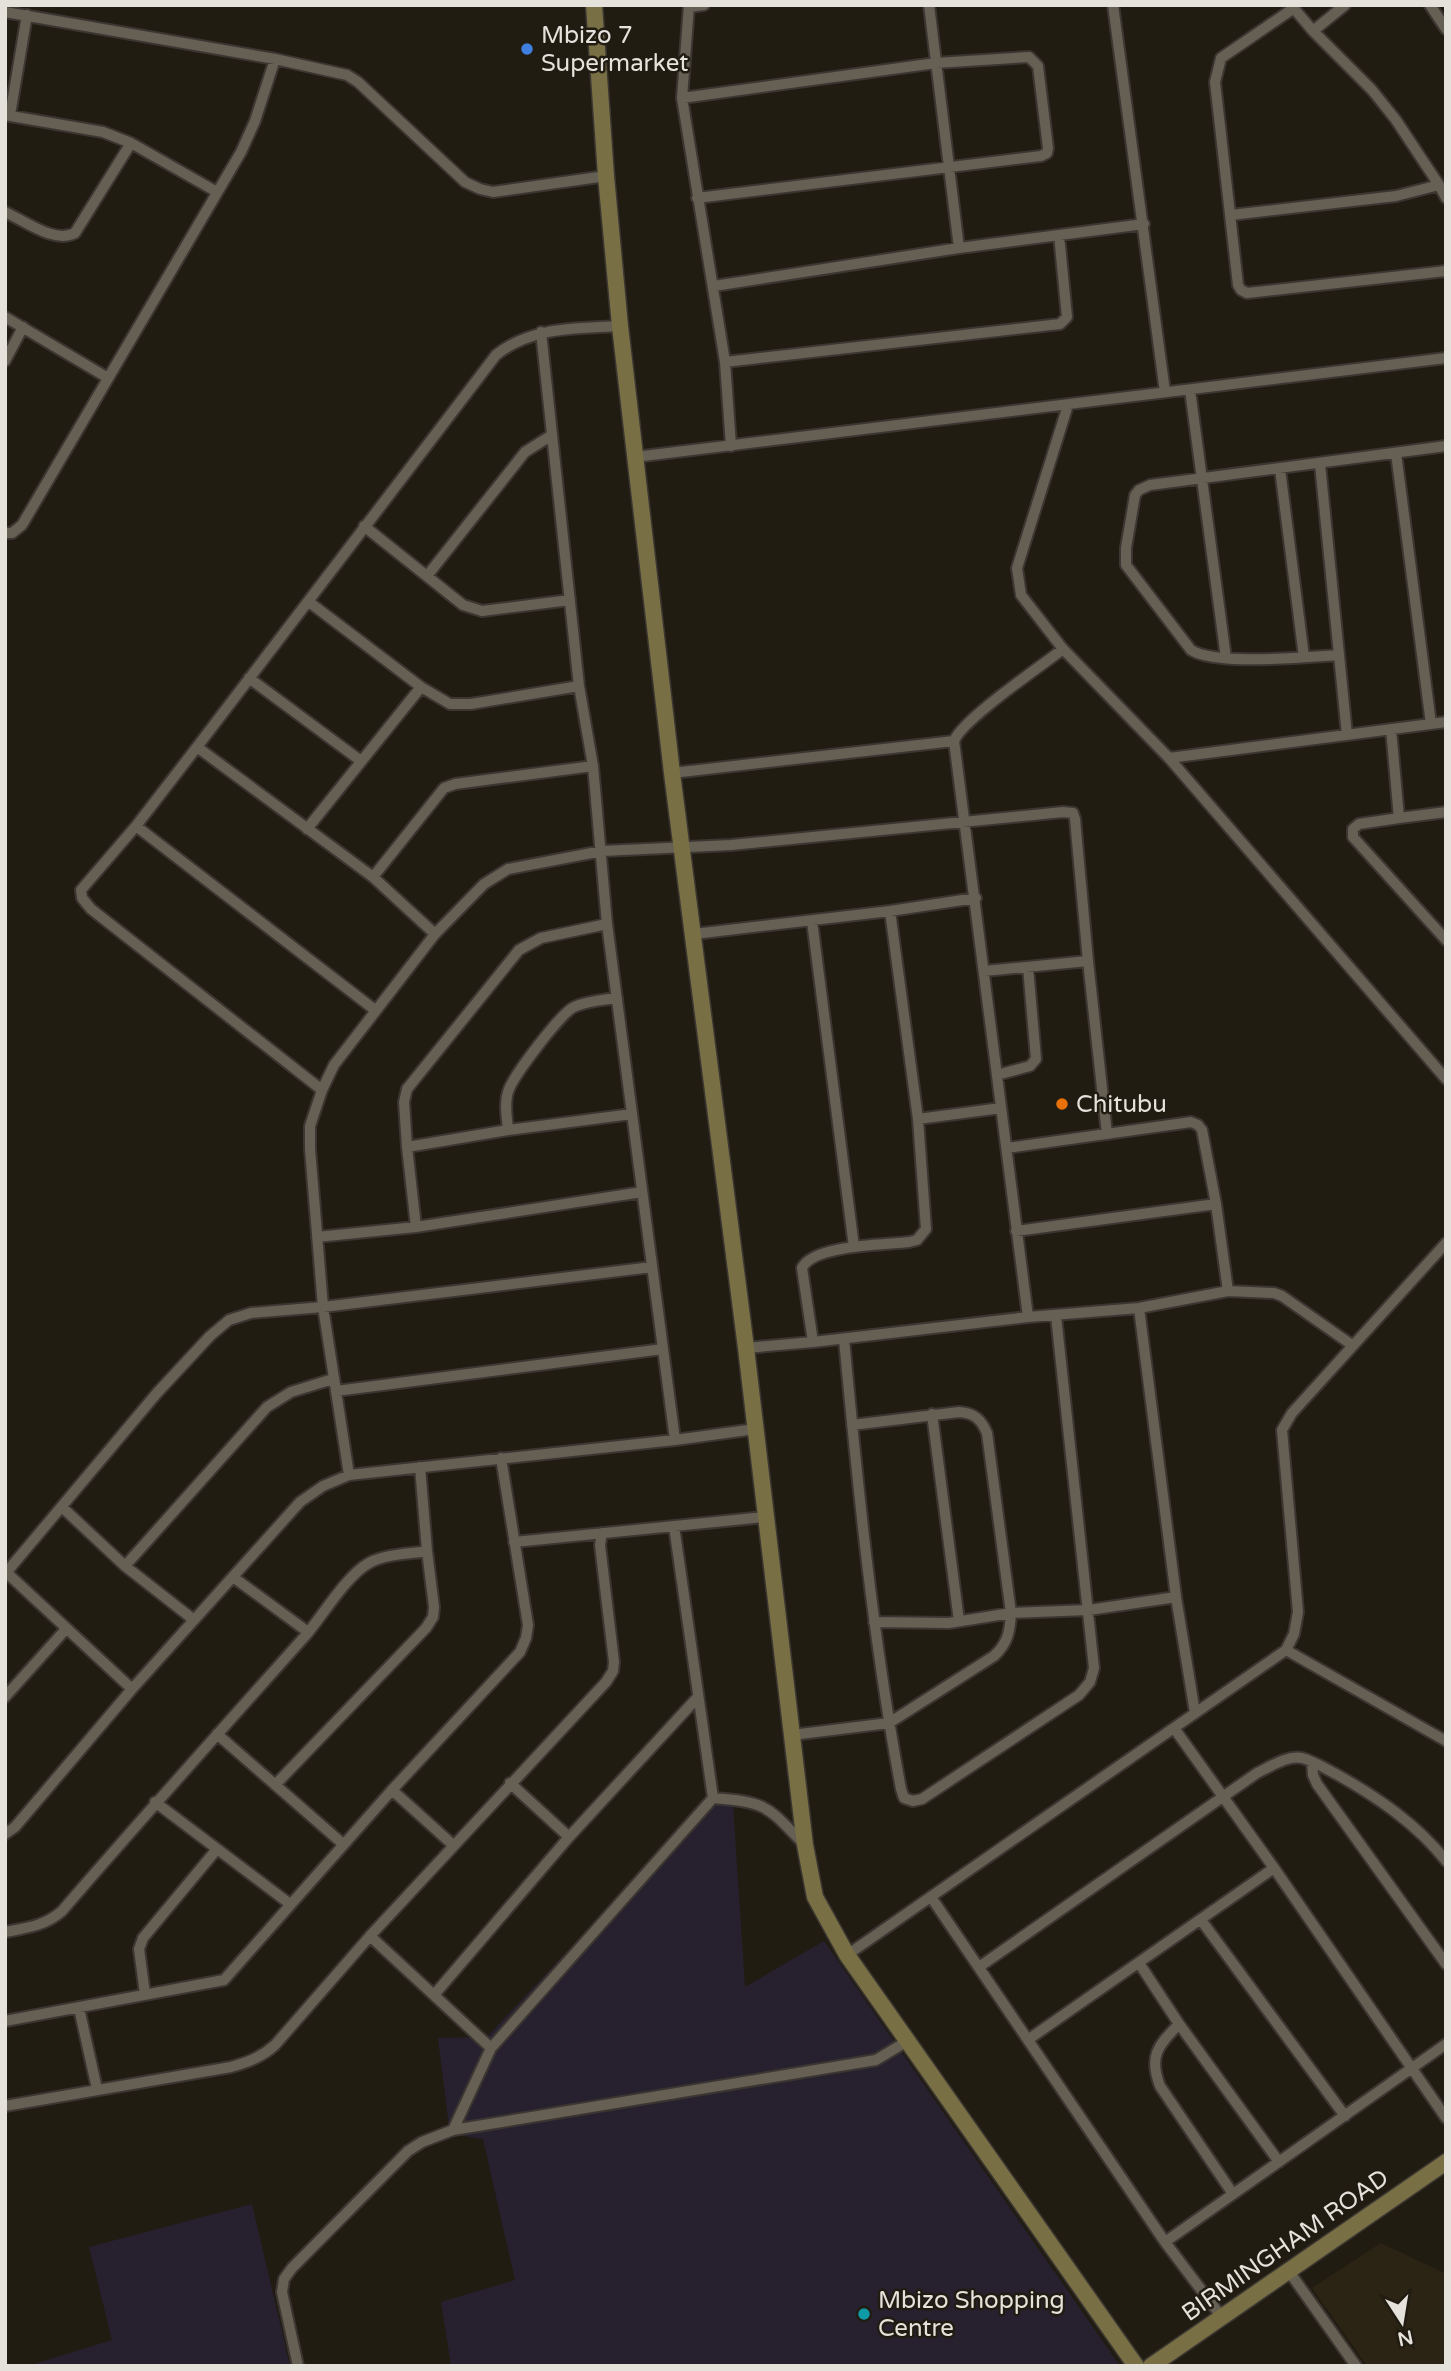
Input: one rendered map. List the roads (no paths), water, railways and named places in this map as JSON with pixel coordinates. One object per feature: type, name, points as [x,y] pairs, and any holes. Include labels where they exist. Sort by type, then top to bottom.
[{"type":"street","points":[[594,5],[606,176],[635,457],[805,1845],[815,1897],[847,1955],[1136,2366]]},
{"type":"street","points":[[704,5],[689,6],[682,98],[714,286],[731,446]]},
{"type":"street","points":[[929,5],[959,248]]},
{"type":"street","points":[[1113,5],[1165,392]]},
{"type":"street","points":[[1313,31],[1345,5]]},
{"type":"street","points":[[1430,5],[1446,29]]},
{"type":"street","points":[[1446,198],[1440,185],[1372,90],[1292,7],[1222,58],[1217,67],[1215,82],[1238,285],[1241,290],[1247,293],[1446,271]]},
{"type":"street","points":[[5,12],[275,59],[347,75],[358,82],[465,182],[480,189],[493,192],[606,176]]},
{"type":"street","points":[[27,15],[8,115],[103,132],[131,143],[217,192]]},
{"type":"street","points":[[682,98],[936,62],[1029,57],[1038,66],[1048,148],[1041,156],[697,198]]},
{"type":"street","points":[[5,533],[12,533],[22,525],[241,152],[255,121],[275,59]]},
{"type":"street","points":[[5,212],[56,237],[68,237],[75,233],[131,143]]},
{"type":"street","points":[[1231,215],[1396,196],[1440,185]]},
{"type":"street","points":[[714,286],[959,248],[1143,224]]},
{"type":"street","points":[[724,362],[1060,324],[1067,317],[1059,235]]},
{"type":"street","points":[[5,317],[108,378]]},
{"type":"street","points":[[322,1090],[86,904],[81,890],[136,826],[496,355],[516,341],[541,332],[620,326]]},
{"type":"street","points":[[5,361],[23,327]]},
{"type":"street","points":[[541,332],[579,686],[593,766],[607,924],[675,1440]]},
{"type":"street","points":[[635,457],[1446,358]]},
{"type":"street","points":[[1190,390],[1226,658]]},
{"type":"street","points":[[1068,405],[1017,568],[1021,595],[1063,649],[1169,758],[1446,1079]]},
{"type":"street","points":[[427,576],[525,452],[552,435]]},
{"type":"street","points":[[1339,655],[1226,658],[1205,657],[1191,650],[1128,570],[1125,559],[1131,513],[1139,490],[1150,485],[1203,477],[1446,446]]},
{"type":"street","points":[[1396,453],[1431,724]]},
{"type":"street","points":[[1320,464],[1347,734]]},
{"type":"street","points":[[1280,468],[1304,657]]},
{"type":"street","points":[[364,526],[463,605],[482,611],[570,600]]},
{"type":"street","points":[[309,602],[439,699],[460,705],[579,686]]},
{"type":"street","points":[[1028,1317],[954,741],[958,733],[975,718],[1063,649]]},
{"type":"street","points":[[249,678],[361,761]]},
{"type":"street","points":[[307,829],[421,687]]},
{"type":"street","points":[[1169,758],[1446,722]]},
{"type":"street","points":[[1391,729],[1399,818]]},
{"type":"street","points":[[672,773],[954,741]]},
{"type":"street","points":[[197,747],[373,877],[435,934]]},
{"type":"street","points":[[373,877],[444,788],[455,784],[593,766]]},
{"type":"street","points":[[1446,812],[1359,824],[1353,829],[1353,837],[1446,940]]},
{"type":"street","points":[[349,1475],[323,1307],[310,1126],[334,1065],[435,934],[495,876],[520,866],[602,851],[731,845],[964,820],[1073,813],[1107,1134]]},
{"type":"street","points":[[136,826],[375,1010]]},
{"type":"street","points":[[694,934],[976,898]]},
{"type":"street","points":[[813,1342],[802,1268],[806,1260],[819,1254],[854,1247],[917,1240],[926,1229],[918,1119],[890,911]]},
{"type":"street","points":[[812,920],[854,1247]]},
{"type":"street","points":[[416,1227],[404,1102],[407,1089],[519,950],[541,938],[607,924]]},
{"type":"street","points":[[984,971],[1088,961]]},
{"type":"street","points":[[997,1074],[1030,1066],[1036,1059],[1028,967]]},
{"type":"street","points":[[508,1130],[505,1103],[512,1081],[561,1017],[581,1004],[617,998]]},
{"type":"street","points":[[918,1119],[1001,1108]]},
{"type":"street","points":[[407,1147],[508,1130],[632,1114]]},
{"type":"street","points":[[1007,1148],[1191,1122],[1198,1125],[1202,1130],[1216,1204],[1228,1291]]},
{"type":"street","points":[[317,1237],[416,1227],[642,1192]]},
{"type":"street","points":[[1016,1231],[1216,1204]]},
{"type":"street","points":[[847,1955],[1286,1650],[1294,1634],[1298,1612],[1282,1430],[1292,1413],[1446,1243]]},
{"type":"street","points":[[132,1689],[6,1574],[157,1393],[210,1336],[229,1320],[251,1313],[323,1307],[652,1267]]},
{"type":"street","points":[[746,1348],[1028,1317],[1139,1308],[1228,1291],[1282,1296],[1352,1345]]},
{"type":"street","points":[[1139,1308],[1176,1597],[1195,1713]]},
{"type":"street","points":[[844,1339],[874,1622],[889,1723],[904,1798],[913,1801],[922,1799],[1079,1695],[1090,1682],[1094,1668],[1089,1610],[1056,1315]]},
{"type":"street","points":[[125,1566],[267,1407],[291,1392],[663,1349]]},
{"type":"street","points":[[792,1735],[889,1723],[994,1656],[1009,1634],[1011,1614],[987,1433],[977,1417],[968,1412],[932,1414],[852,1425]]},
{"type":"street","points":[[932,1414],[959,1621]]},
{"type":"street","points":[[5,1834],[15,1827],[132,1689],[300,1502],[323,1486],[349,1475],[755,1430]]},
{"type":"street","points":[[5,2021],[224,1980],[343,1844],[520,1652],[526,1638],[527,1625],[501,1458]]},
{"type":"street","points":[[275,1785],[433,1618],[435,1607],[426,1551],[420,1467]]},
{"type":"street","points":[[63,1508],[125,1566],[194,1620]]},
{"type":"street","points":[[514,1542],[765,1517]]},
{"type":"street","points":[[674,1526],[713,1798]]},
{"type":"street","points":[[5,2106],[231,2067],[266,2054],[453,1845],[606,1682],[614,1662],[600,1545],[603,1533]]},
{"type":"street","points":[[5,1932],[52,1920],[308,1632],[355,1574],[369,1563],[426,1551]]},
{"type":"street","points":[[233,1577],[308,1632]]},
{"type":"street","points":[[874,1622],[959,1621],[1011,1614],[1089,1610],[1176,1597]]},
{"type":"street","points":[[5,1697],[66,1629]]},
{"type":"street","points":[[1286,1650],[1446,1741]]},
{"type":"street","points":[[434,1995],[569,1837],[697,1698]]},
{"type":"street","points":[[1174,1728],[1446,2118]]},
{"type":"street","points":[[217,1734],[343,1844]]},
{"type":"street","points":[[979,1967],[1257,1773],[1289,1758],[1302,1758],[1312,1762],[1359,1787],[1431,1842],[1446,1861]]},
{"type":"street","points":[[1312,1762],[1317,1784],[1446,1964]]},
{"type":"street","points":[[510,1783],[569,1837]]},
{"type":"street","points":[[392,1790],[453,1845]]},
{"type":"street","points":[[713,1798],[746,1800],[764,1806],[776,1814],[805,1845]]},
{"type":"street","points":[[453,2130],[491,2048],[713,1798]]},
{"type":"street","points":[[155,1802],[290,1904]]},
{"type":"street","points":[[145,1994],[139,1949],[143,1938],[217,1849]]},
{"type":"street","points":[[1029,2039],[1274,1868]]},
{"type":"street","points":[[931,1897],[1165,2242],[1221,2316]]},
{"type":"street","points":[[1201,1920],[1345,2116]]},
{"type":"street","points":[[370,1936],[491,2048]]},
{"type":"street","points":[[1435,1948],[1446,1941]]},
{"type":"street","points":[[1139,1964],[1279,2162]]},
{"type":"street","points":[[79,2008],[97,2089]]},
{"type":"street","points":[[1179,2024],[1159,2045],[1153,2070],[1160,2086],[1233,2194]]},
{"type":"street","points":[[298,2366],[282,2292],[284,2279],[400,2159],[422,2142],[453,2130],[876,2060],[909,2040]]},
{"type":"street","points":[[1165,2242],[1446,2044]]},
{"type":"street","name":"BIRMINGHAM ROAD","points":[[1151,2366],[1446,2162]]},
{"type":"street","points":[[1288,2270],[1356,2366]]},
{"type":"place","name":"Mbizo 7 Supermarket","points":[[527,49]]},
{"type":"place","name":"Chitubu","points":[[1062,1104]]},
{"type":"place","name":"Mbizo Shopping Centre","points":[[864,2314]]}]
